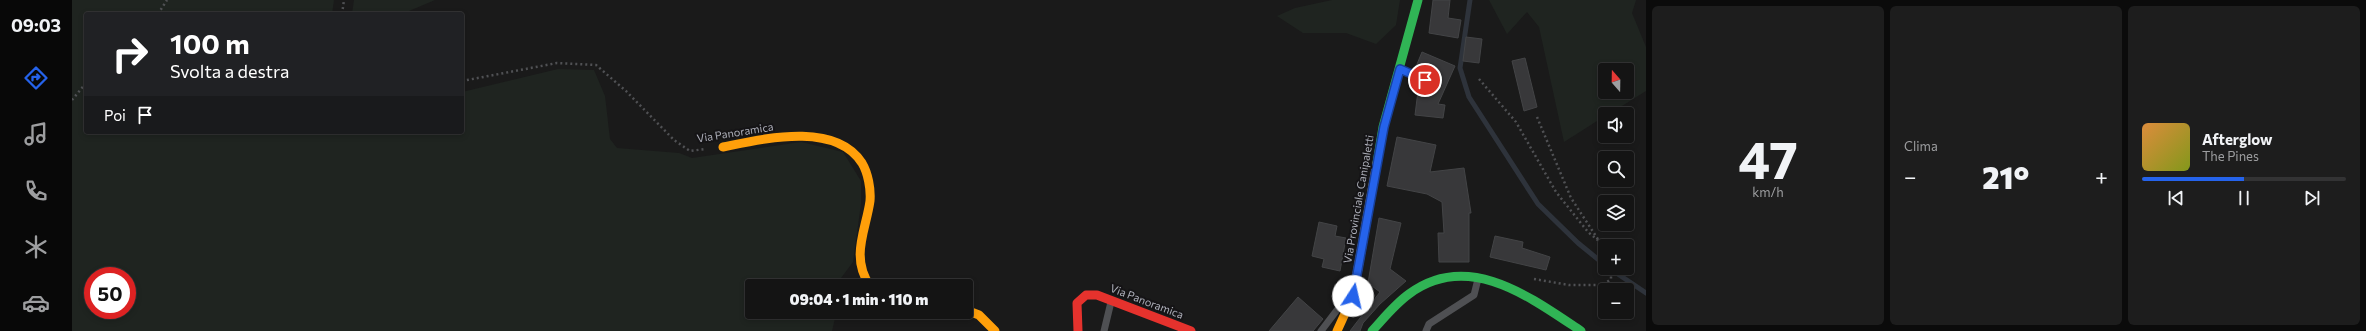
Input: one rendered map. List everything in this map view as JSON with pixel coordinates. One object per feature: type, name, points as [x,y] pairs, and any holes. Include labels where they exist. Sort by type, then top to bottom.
[{"type":"street","name":"Via Provinciale Canipaletti","points":[[1337,331],[1353,296],[1384,127],[1418,0]]},
{"type":"street","name":"Via Panoramica","points":[[723,147],[766,138],[821,136],[844,144],[860,158],[868,176],[870,199],[864,222],[861,264],[865,279]]},
{"type":"street","points":[[1372,331],[1396,306],[1421,286],[1454,275],[1479,277],[1512,290],[1544,306],[1581,331]]},
{"type":"street","name":"Via Panoramica","points":[[1078,331],[1077,303],[1086,295],[1098,295],[1191,331]]},
{"type":"street","points":[[973,313],[979,315],[995,331]]},
{"type":"lane","points":[[1400,69],[1425,80]]},
{"type":"lane","points":[[1426,331],[1429,324],[1474,295],[1479,277]]},
{"type":"lane","points":[[1321,331],[1355,284]]},
{"type":"lane","points":[[1104,331],[1111,301]]},
{"type":"path","points":[[159,12],[167,0]]},
{"type":"path","points":[[342,12],[344,0]]},
{"type":"path","name":"Via Panoramica","points":[[464,81],[557,63],[596,65],[626,91],[674,140],[690,151],[723,147]]},
{"type":"path","points":[[1479,79],[1516,122],[1556,192],[1588,232],[1598,240]]},
{"type":"path","points":[[72,100],[84,85]]},
{"type":"path","points":[[1537,117],[1571,198],[1598,239]]},
{"type":"path","points":[[1533,279],[1569,285],[1604,285],[1611,275]]},
{"type":"shaded area","points":[[72,0],[334,0],[332,12],[84,12],[84,134],[464,134],[464,92],[558,69],[594,70],[605,96],[610,139],[617,148],[679,153],[692,158],[801,142],[843,152],[861,181],[861,204],[853,262],[840,279],[745,279],[745,319],[835,319],[832,331],[72,331]]},
{"type":"shaded area","points":[[354,0],[435,0],[407,12],[352,12]]},
{"type":"shaded area","points":[[1332,0],[1400,0],[1396,25],[1376,44],[1346,33],[1303,33],[1277,16],[1295,8]]},
{"type":"shaded area","points":[[1489,0],[1636,0],[1632,13],[1646,47],[1646,91],[1634,98],[1634,63],[1598,63],[1598,99],[1633,99],[1620,107],[1598,107],[1598,120],[1564,142],[1539,27],[1527,12],[1507,34]]},
{"type":"building","points":[[1433,0],[1450,0],[1448,18],[1461,20],[1458,38],[1429,33]]},
{"type":"building","points":[[1466,37],[1482,39],[1479,63],[1463,61]]},
{"type":"building","points":[[1422,52],[1455,66],[1438,104],[1445,105],[1443,118],[1415,115],[1419,83],[1426,85],[1430,80],[1427,76],[1415,69]]},
{"type":"building","points":[[1525,58],[1537,107],[1524,111],[1512,61]]},
{"type":"building","points":[[1397,137],[1436,145],[1430,172],[1464,168],[1471,213],[1469,213],[1469,262],[1439,262],[1438,233],[1444,233],[1442,202],[1427,194],[1387,186]]},
{"type":"building","points":[[1379,218],[1401,223],[1390,269],[1406,281],[1380,304],[1363,323],[1360,331],[1350,331],[1380,292],[1368,283]]},
{"type":"building","points":[[1319,222],[1337,226],[1335,236],[1346,238],[1340,271],[1322,267],[1324,259],[1312,256]]},
{"type":"building","points":[[1495,236],[1523,242],[1522,248],[1550,257],[1546,270],[1490,257]]},
{"type":"building","points":[[1298,297],[1323,319],[1313,331],[1269,331]]},
{"type":"waterway","points":[[1470,0],[1460,68],[1469,97],[1538,204],[1578,243],[1598,259]]},
{"type":"waterway","points":[[1619,275],[1646,293]]},
{"type":"traffic: fast","points":[[1377,163],[1383,127],[1418,0]]},
{"type":"traffic: fast","points":[[1372,331],[1394,307],[1409,294],[1431,282],[1454,276],[1476,277],[1498,283],[1541,305],[1581,331]]},
{"type":"traffic: slow","points":[[723,147],[777,137],[797,136],[817,137],[835,142],[850,150],[862,163],[866,171],[869,186],[870,201],[860,254],[861,265],[866,279]]},
{"type":"traffic: slow","points":[[1337,331],[1353,296],[1377,163]]},
{"type":"traffic: slow","points":[[973,313],[979,315],[995,331]]},
{"type":"traffic: jam","points":[[1078,331],[1077,303],[1086,295],[1097,295],[1191,331]]},
{"type":"route","points":[[1353,296],[1384,127],[1400,69],[1425,80]]}]
